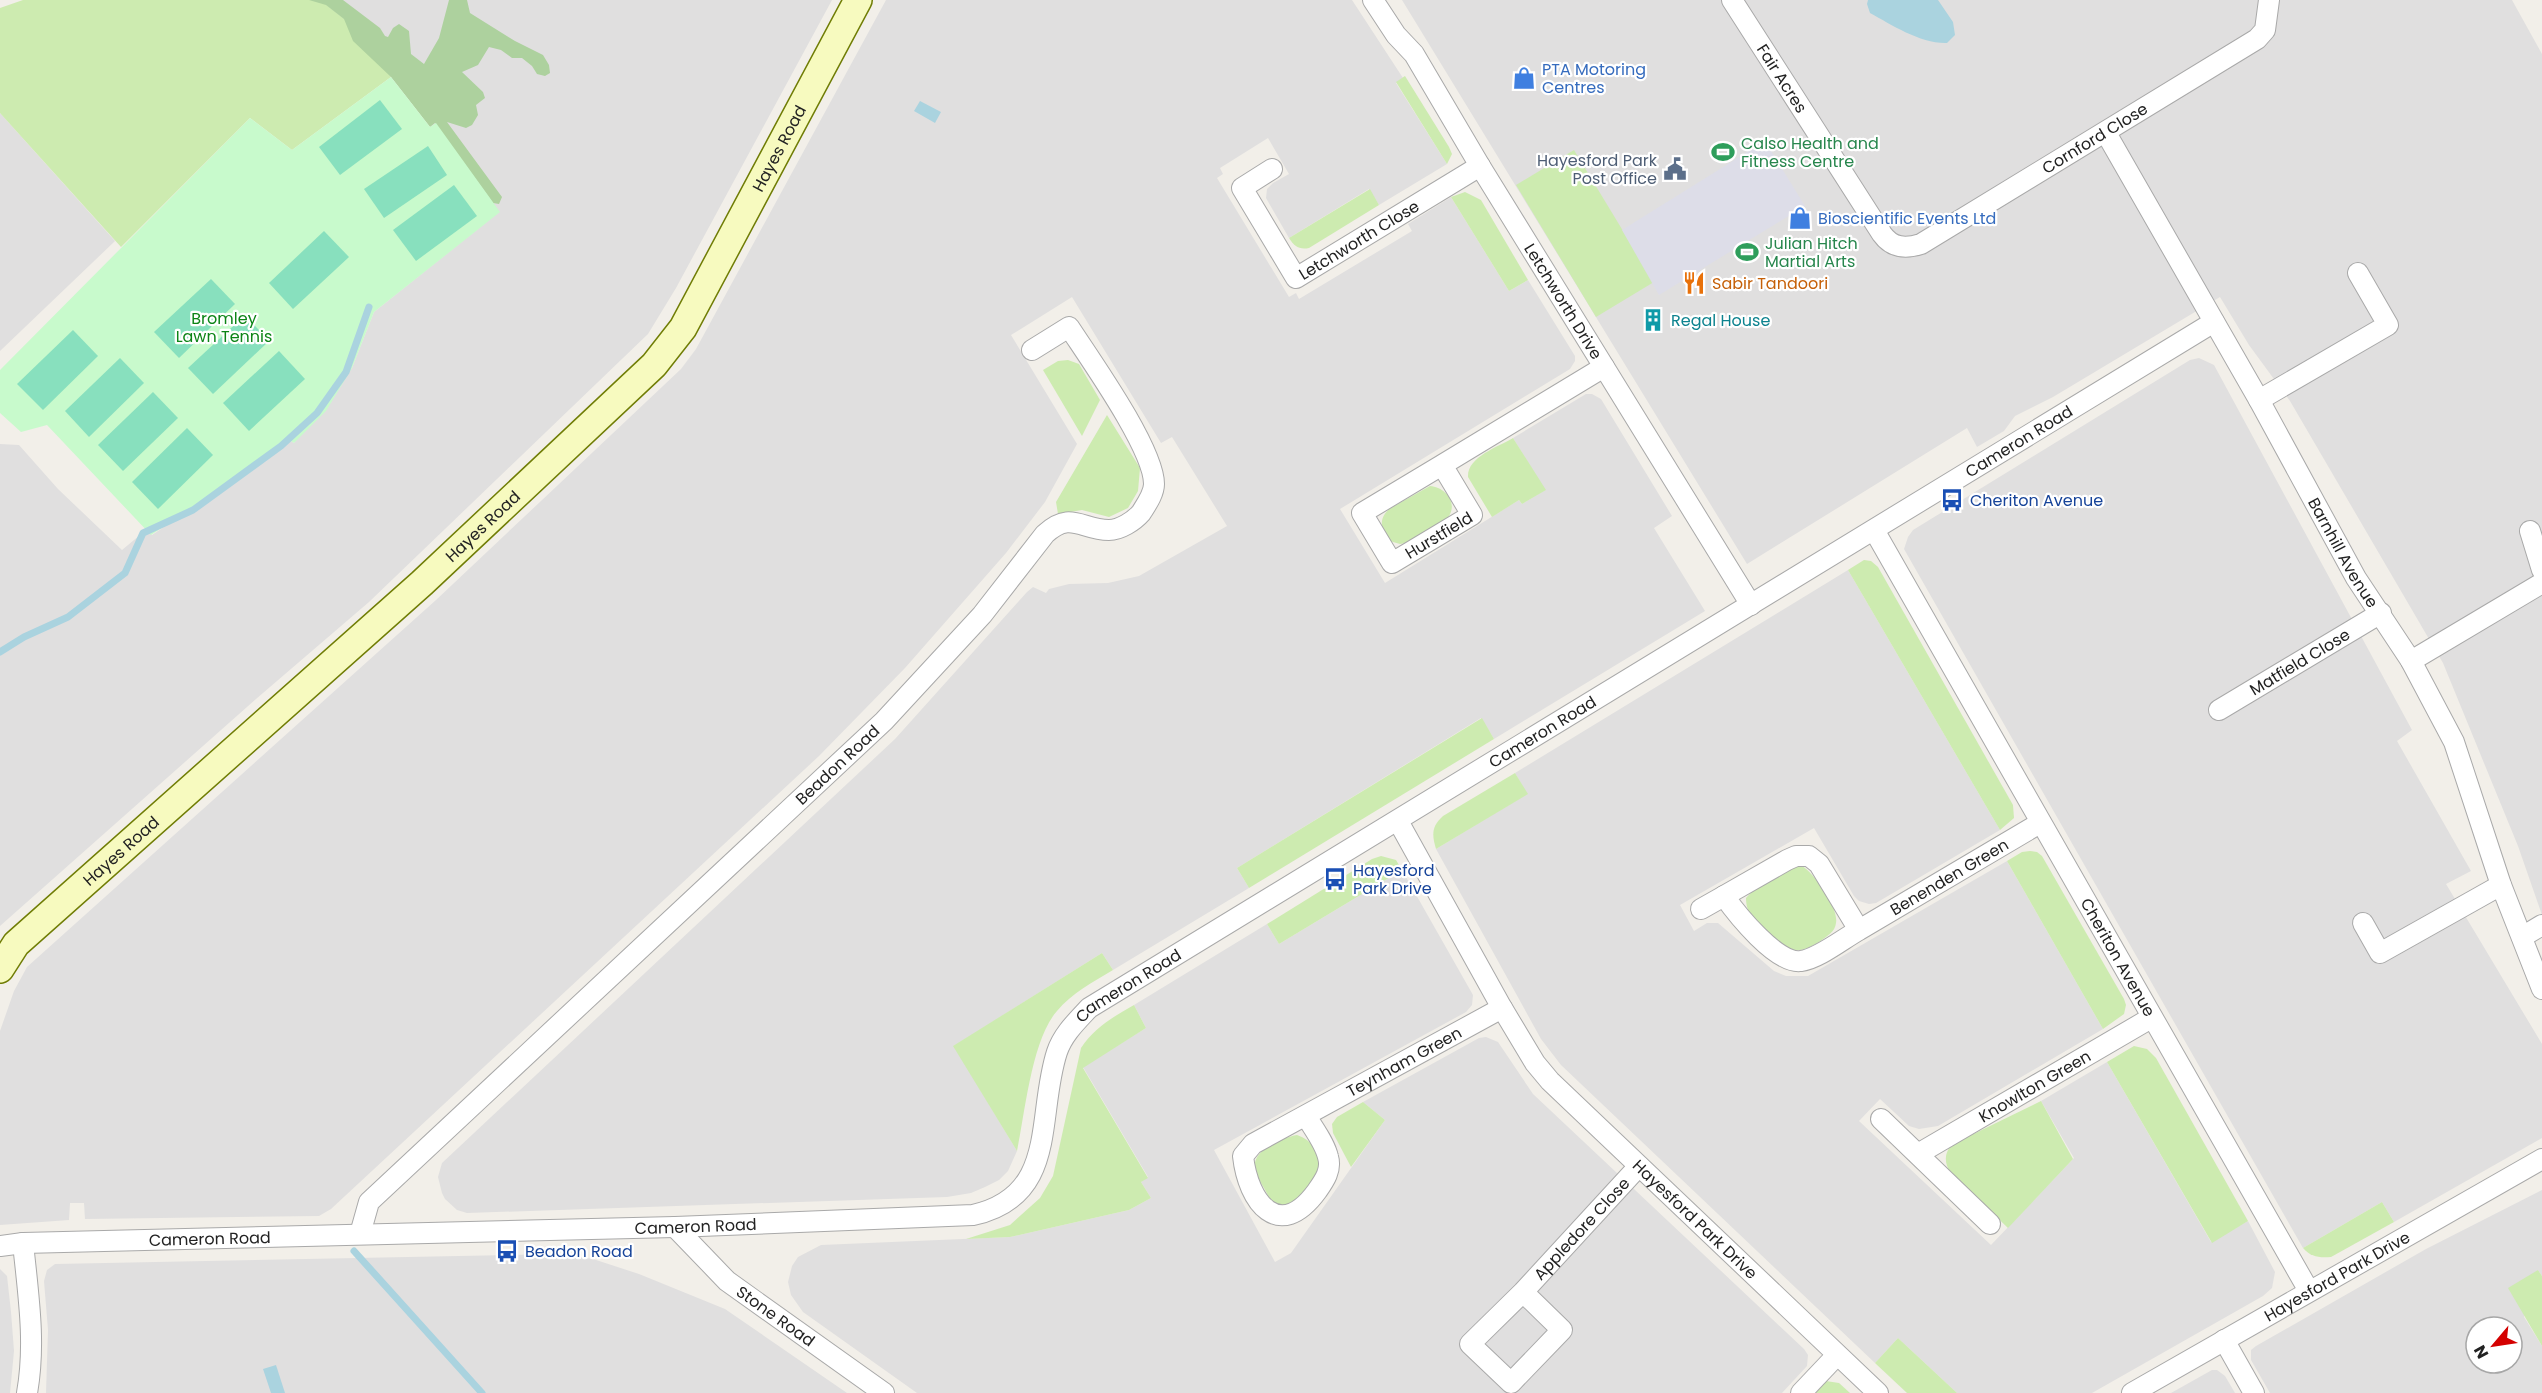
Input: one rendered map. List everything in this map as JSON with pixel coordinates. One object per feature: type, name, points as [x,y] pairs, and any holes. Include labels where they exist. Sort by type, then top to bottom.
[{"type":"main road","name":"Hayes Road","points":[[0,969],[16,944],[422,583],[654,365],[683,328],[858,0]]},
{"type":"street","name":"Letchworth Drive","points":[[1373,0],[1396,34],[1414,54],[1480,166],[1751,605]]},
{"type":"street","name":"Fair Acres","points":[[1732,0],[1877,228],[1892,244]]},
{"type":"street","name":"Cornford Close","points":[[1892,244],[1910,247],[1921,244],[2257,39],[2265,30],[2268,0]]},
{"type":"street","name":"Barnhill Avenue","points":[[2106,133],[2259,400],[2356,578],[2411,661],[2454,742],[2501,885],[2542,989]]},
{"type":"street","name":"Letchworth Close","points":[[1272,169],[1242,188],[1296,278],[1480,166]]},
{"type":"street","points":[[2259,400],[2388,325],[2358,273]]},
{"type":"street","name":"Cameron Road","points":[[0,1246],[23,1243],[675,1227],[973,1215],[1000,1206],[1016,1195],[1030,1175],[1040,1154],[1057,1052],[1070,1028],[1089,1008],[2214,322]]},
{"type":"street","name":"Beadon Road","points":[[360,1234],[369,1202],[884,722],[982,615],[1045,534],[1057,523],[1072,521],[1109,530],[1125,525],[1138,516],[1149,501],[1155,486],[1151,463],[1115,397],[1069,327],[1032,350]]},
{"type":"street","name":"Hurstfield","points":[[1442,465],[1472,514],[1392,563],[1362,513],[1604,367]]},
{"type":"street","name":"Cheriton Avenue","points":[[1874,530],[2309,1291]]},
{"type":"street","points":[[2530,531],[2542,570]]},
{"type":"street","points":[[2411,661],[2542,583]]},
{"type":"street","name":"Matfield Close","points":[[2219,710],[2380,613]]},
{"type":"street","name":"Hayesford Park Drive","points":[[1398,821],[1535,1064],[1550,1081],[1878,1393]]},
{"type":"street","name":"Benenden Green","points":[[1724,896],[1743,922],[1784,957],[1798,962],[1859,930],[2040,823]]},
{"type":"street","points":[[1701,909],[1786,860],[1809,855],[1819,864],[1859,930]]},
{"type":"street","points":[[2362,923],[2379,953],[2501,885]]},
{"type":"street","points":[[2522,937],[2542,925]]},
{"type":"street","name":"Teynham Green","points":[[1306,1116],[1328,1156],[1329,1168],[1324,1182],[1305,1207],[1291,1215],[1274,1215],[1260,1204],[1245,1175],[1243,1156],[1253,1144],[1502,1008]]},
{"type":"street","name":"Knowlton Green","points":[[1918,1154],[2151,1018]]},
{"type":"street","points":[[1881,1119],[1990,1224]]},
{"type":"street","name":"Hayesford Park Drive","points":[[2132,1393],[2542,1159]]},
{"type":"street","name":"Appledore Close","points":[[1523,1292],[1562,1330],[1511,1383],[1470,1344],[1523,1292],[1639,1166]]},
{"type":"street","name":"Stone Road","points":[[675,1227],[727,1281],[884,1393]]},
{"type":"street","points":[[23,1243],[33,1342],[32,1366],[27,1393]]},
{"type":"street","points":[[2224,1340],[2254,1393]]},
{"type":"street","points":[[1801,1393],[1837,1355]]},
{"type":"shaded area","points":[[320,0],[832,0],[676,288],[648,334],[369,602],[0,926],[0,444],[19,445],[58,489],[122,550],[146,530],[152,535],[291,441],[294,443],[352,368],[374,312],[499,212],[391,77]]},
{"type":"shaded area","points":[[886,0],[1352,0],[1403,78],[1396,83],[1447,164],[1379,205],[1369,189],[1289,238],[1266,198],[1267,189],[1289,174],[1268,138],[1220,168],[1223,174],[1217,178],[1289,297],[1296,293],[1299,299],[1412,231],[1408,224],[1451,197],[1509,291],[1528,280],[1575,356],[1575,361],[1570,369],[1340,509],[1385,583],[1519,500],[1522,504],[1545,490],[1513,438],[1586,394],[1592,394],[1601,399],[1672,516],[1654,528],[1705,611],[1494,739],[1481,718],[1237,868],[1249,888],[1113,970],[1102,953],[954,1046],[1017,1151],[1008,1171],[999,1180],[985,1187],[971,1193],[947,1197],[467,1213],[457,1210],[442,1193],[438,1177],[442,1163],[895,739],[1027,592],[1033,587],[1046,593],[1049,589],[1069,584],[1108,583],[1139,576],[1227,526],[1172,437],[1161,443],[1072,297],[1011,335],[1077,444],[1045,502],[1006,553],[905,668],[819,756],[331,1209],[319,1216],[85,1219],[84,1203],[70,1203],[69,1220],[0,1225],[0,1031],[14,991],[27,967],[436,600],[681,369],[696,349]]},
{"type":"shaded area","points":[[1402,0],[2512,0],[2542,54],[2542,915],[2518,846],[2443,663],[2290,401],[2249,345],[2220,297],[2053,397],[2015,416],[2004,431],[1977,447],[1967,428],[1747,564]]},
{"type":"shaded area","points":[[0,113],[115,241],[0,351]]},
{"type":"shaded area","points":[[1765,141],[1805,206],[1659,295],[1622,230]]},
{"type":"shaded area","points":[[2199,358],[2214,365],[2412,730],[2397,741],[2471,871],[2446,884],[2542,1044],[2542,1138],[2394,1222],[2382,1202],[2303,1248],[1904,549],[1913,530],[2190,360]]},
{"type":"shaded area","points":[[1848,570],[2000,830],[1876,903],[1869,904],[1859,901],[1854,896],[1814,828],[1680,905],[1694,931],[1707,923],[1718,923],[1774,971],[1786,976],[1808,976],[2007,861],[2103,1029],[1938,1126],[1919,1129],[1909,1126],[1880,1099],[1859,1121],[1991,1245],[2074,1158],[2041,1101],[2107,1062],[2211,1242],[2248,1221],[2275,1272],[2272,1288],[2263,1296],[2092,1393],[1957,1393],[1898,1338],[1875,1363],[1561,1065],[1541,1039],[1436,849],[1527,794],[1515,773]]},
{"type":"shaded area","points":[[1402,870],[1473,995],[1472,1005],[1466,1012],[1214,1150],[1275,1262],[1291,1253],[1385,1120],[1363,1102],[1479,1038],[1486,1037],[1498,1042],[1533,1094],[1804,1349],[1808,1355],[1807,1366],[1782,1393],[917,1393],[803,1312],[791,1295],[788,1282],[792,1266],[798,1257],[821,1245],[1010,1237],[1129,1210],[1151,1198],[1141,1182],[1148,1177],[1083,1067],[1146,1028],[1134,1005],[1267,924],[1279,944]]},
{"type":"shaded area","points":[[2542,1190],[2542,1276],[2538,1270],[2524,1317],[2542,1346],[2542,1393],[2270,1393],[2251,1360],[2251,1350],[2426,1249]]},
{"type":"shaded area","points":[[559,1254],[593,1259],[639,1274],[725,1309],[847,1393],[46,1393],[48,1330],[44,1281],[47,1270],[55,1264]]},
{"type":"shaded area","points":[[0,1269],[7,1276],[11,1312],[14,1351],[10,1393],[0,1393]]},
{"type":"shaded area","points":[[2212,1370],[2217,1370],[2225,1376],[2235,1393],[2171,1393]]},
{"type":"green space","points":[[23,0],[320,0],[364,34],[391,77],[292,150],[250,118],[121,247],[0,113],[0,8]]},
{"type":"green space","points":[[309,0],[343,0],[380,28],[388,37],[393,28],[399,24],[409,31],[411,54],[424,64],[439,38],[449,0],[467,0],[470,13],[515,41],[543,55],[549,65],[550,73],[545,76],[537,74],[532,66],[522,58],[512,58],[501,50],[489,47],[478,65],[462,72],[483,92],[485,98],[476,105],[478,115],[472,125],[466,128],[447,122],[502,197],[499,204],[493,203],[435,123],[430,127],[391,77],[353,41],[344,19],[326,5]]},
{"type":"green space","points":[[1405,76],[1449,147],[1452,154],[1447,164],[1396,82]]},
{"type":"green space","name":"Bromley Lawn Tennis","points":[[391,77],[430,127],[436,123],[500,212],[374,312],[352,368],[326,411],[294,443],[291,441],[151,535],[47,425],[21,432],[0,413],[0,370],[250,118],[292,150]]},
{"type":"green space","points":[[380,100],[402,129],[340,175],[319,147]]},
{"type":"green space","points":[[428,146],[447,175],[384,218],[364,189]]},
{"type":"green space","points":[[1574,150],[1654,282],[1596,317],[1516,185]]},
{"type":"green space","points":[[454,185],[477,216],[416,261],[393,230]]},
{"type":"green space","points":[[1370,189],[1379,205],[1309,248],[1297,247],[1289,238]]},
{"type":"green space","points":[[1465,192],[1481,200],[1528,280],[1509,291],[1451,197]]},
{"type":"green space","points":[[324,231],[349,257],[293,309],[269,283]]},
{"type":"green space","points":[[211,279],[235,304],[179,358],[154,332]]},
{"type":"green space","points":[[245,315],[269,341],[213,394],[188,368]]},
{"type":"green space","points":[[73,330],[98,356],[43,410],[17,384]]},
{"type":"green space","points":[[279,351],[305,379],[249,431],[223,403]]},
{"type":"green space","points":[[120,358],[144,383],[89,437],[65,411]]},
{"type":"green space","points":[[1068,360],[1079,364],[1100,400],[1082,436],[1043,370],[1058,361]]},
{"type":"green space","points":[[153,392],[178,418],[123,471],[98,445]]},
{"type":"green space","points":[[1107,415],[1140,468],[1138,491],[1128,508],[1109,517],[1082,510],[1058,514],[1056,502]]},
{"type":"green space","points":[[187,428],[213,455],[158,509],[132,482]]},
{"type":"green space","points":[[1513,438],[1546,490],[1522,504],[1519,500],[1492,517],[1468,477],[1469,470],[1484,453]]},
{"type":"green space","points":[[1430,486],[1445,492],[1451,500],[1449,516],[1434,528],[1404,543],[1400,544],[1386,539],[1382,523],[1389,509]]},
{"type":"green space","points":[[1864,560],[1871,561],[1878,567],[2013,805],[2014,818],[2000,830],[1848,570]]},
{"type":"green space","points":[[1482,718],[1494,739],[1249,888],[1237,868]]},
{"type":"green space","points":[[1515,773],[1528,794],[1436,849],[1434,831],[1436,824],[1443,816]]},
{"type":"green space","points":[[2030,851],[2042,856],[2124,999],[2126,1005],[2124,1014],[2103,1029],[2007,861],[2022,852]]},
{"type":"green space","points":[[1381,856],[1396,860],[1402,870],[1279,944],[1267,924],[1372,859]]},
{"type":"green space","points":[[1802,866],[1813,876],[1830,900],[1836,923],[1833,931],[1822,940],[1813,946],[1798,950],[1787,947],[1755,920],[1749,913],[1746,898],[1772,877]]},
{"type":"green space","points":[[1102,953],[1113,970],[1069,999],[1048,1023],[1041,1039],[1035,1057],[1017,1151],[953,1046]]},
{"type":"green space","points":[[1134,1005],[1146,1028],[1083,1068],[1148,1178],[1141,1182],[1151,1198],[1129,1210],[1010,1237],[966,1239],[1010,1225],[1040,1198],[1053,1176],[1081,1048],[1098,1028]]},
{"type":"green space","points":[[2134,1046],[2147,1049],[2156,1058],[2248,1221],[2212,1243],[2107,1062]]},
{"type":"green space","points":[[2041,1101],[2073,1159],[2008,1228],[1950,1172],[1946,1161],[1947,1154],[1953,1144]]},
{"type":"green space","points":[[1363,1102],[1385,1120],[1351,1167],[1333,1133],[1332,1124],[1337,1117]]},
{"type":"green space","points":[[1297,1135],[1312,1144],[1318,1157],[1317,1171],[1312,1184],[1303,1195],[1292,1203],[1281,1205],[1269,1197],[1255,1171],[1255,1164],[1257,1157],[1268,1146]]},
{"type":"green space","points":[[2382,1202],[2394,1222],[2331,1257],[2316,1256],[2303,1248]]},
{"type":"green space","points":[[2538,1270],[2542,1276],[2542,1346],[2524,1315],[2508,1288]]},
{"type":"green space","points":[[1898,1338],[1957,1393],[1907,1393],[1875,1363]]},
{"type":"green space","points":[[1826,1381],[1839,1383],[1850,1393],[1814,1393]]},
{"type":"water","points":[[1868,0],[1938,0],[1953,22],[1955,35],[1947,43],[1917,37],[1870,13]]},
{"type":"water","points":[[920,101],[941,112],[935,123],[914,111]]},
{"type":"water","points":[[276,1365],[285,1393],[271,1393],[263,1369]]},
{"type":"waterway","points":[[0,652],[24,637],[68,617],[125,573],[143,533],[193,510],[281,446],[317,413],[346,372],[369,307]]},
{"type":"waterway","points":[[354,1251],[482,1393]]},
{"type":"place","name":"PTA Motoring Centres","points":[[1524,78]]},
{"type":"place","name":"Calso Health and Fitness Centre","points":[[1723,152]]},
{"type":"place","name":"Hayesford Park Post Office","points":[[1675,169]]},
{"type":"place","name":"Bioscientific Events Ltd","points":[[1800,218]]},
{"type":"place","name":"Julian Hitch Martial Arts","points":[[1747,252]]},
{"type":"place","name":"Sabir Tandoori","points":[[1694,283]]},
{"type":"place","name":"Regal House","points":[[1653,320]]},
{"type":"place","name":"Cheriton Avenue","points":[[1952,500]]},
{"type":"place","name":"Hayesford Park Drive","points":[[1335,879]]},
{"type":"place","name":"Beadon Road","points":[[507,1251]]}]
